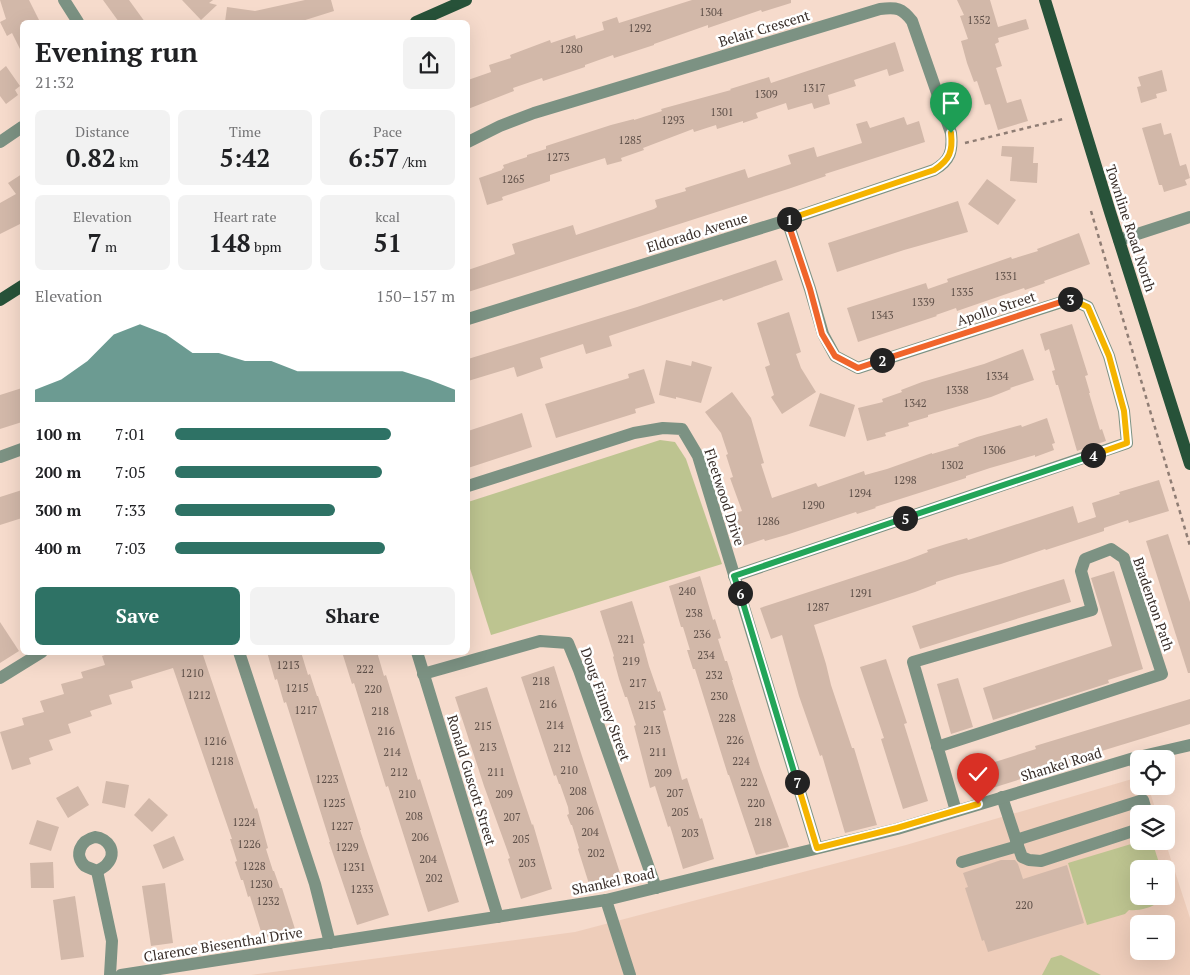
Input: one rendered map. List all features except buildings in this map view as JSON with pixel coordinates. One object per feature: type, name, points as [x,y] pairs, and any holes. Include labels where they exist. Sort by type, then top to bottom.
[{"type":"main road","points":[[421,20],[466,0]]},
{"type":"main road","name":"Townline Road North","points":[[1045,0],[1190,464]]},
{"type":"main road","points":[[0,300],[20,287]]},
{"type":"street","points":[[64,0],[77,20]]},
{"type":"street","name":"Belair Crescent","points":[[470,141],[500,126],[534,113],[880,8],[892,7],[904,10],[912,21],[951,133],[953,146]]},
{"type":"street","points":[[0,142],[20,128]]},
{"type":"street","name":"Eldorado Avenue","points":[[470,318],[787,220],[934,170],[942,166],[953,146]]},
{"type":"street","points":[[1119,240],[1190,217]]},
{"type":"street","name":"Apollo Street","points":[[734,576],[1127,443],[1124,411],[1109,356],[1088,307],[1072,299],[858,368],[835,356],[822,334],[810,289],[787,220]]},
{"type":"street","name":"Fleetwood Drive","points":[[470,485],[634,433],[663,428],[682,429],[698,456],[817,848]]},
{"type":"street","points":[[0,457],[20,450]]},
{"type":"street","name":"Bradenton Path","points":[[937,747],[1162,674],[1124,558],[1111,549],[1085,559],[1080,571],[1092,610],[913,662],[937,747],[956,811]]},
{"type":"street","name":"Doug Finney Street","points":[[423,674],[540,642],[568,644],[579,670],[656,888]]},
{"type":"street","points":[[0,678],[37,655]]},
{"type":"street","points":[[240,655],[315,884],[330,943]]},
{"type":"street","name":"Ronald Guscott Street","points":[[418,655],[498,917]]},
{"type":"street","name":"Shankel Road","points":[[1168,750],[1190,745]]},
{"type":"street","name":"Shankel Road","points":[[330,943],[606,900],[897,828],[1130,759]]},
{"type":"street","points":[[1142,795],[1144,805]]},
{"type":"street","points":[[1002,797],[1022,857],[1030,860],[1041,861],[1130,832]]},
{"type":"street","points":[[962,862],[1143,800]]},
{"type":"street","points":[[97,871],[112,940],[110,975]]},
{"type":"street","points":[[606,900],[630,975]]},
{"type":"street","name":"Clarence Biesenthal Drive","points":[[121,975],[330,943]]},
{"type":"path","points":[[953,146],[1063,119]]},
{"type":"path","points":[[1091,211],[1190,546]]},
{"type":"shaded area","points":[[1130,780],[1130,795],[1151,795],[1154,805],[1130,805],[1130,850],[1168,850],[1171,860],[1130,860],[1130,905],[1175,905],[1175,872],[1190,918],[1190,975],[251,975],[575,932],[906,845]]},
{"type":"green space","points":[[660,440],[675,442],[686,459],[722,564],[491,635],[470,568],[470,501]]},
{"type":"green space","points":[[1130,844],[1130,850],[1155,850],[1158,860],[1130,860],[1130,905],[1154,905],[1145,909],[1129,910],[1125,914],[1087,925],[1068,863]]},
{"type":"green space","points":[[1061,955],[1101,975],[1042,975],[1051,958]]},
{"type":"route","points":[[951,133],[953,146],[942,166],[787,220],[810,289],[822,334],[835,356],[858,368],[1072,299],[1088,307],[1109,356],[1124,411],[1127,443],[734,576],[817,848],[897,828],[978,804]]}]
